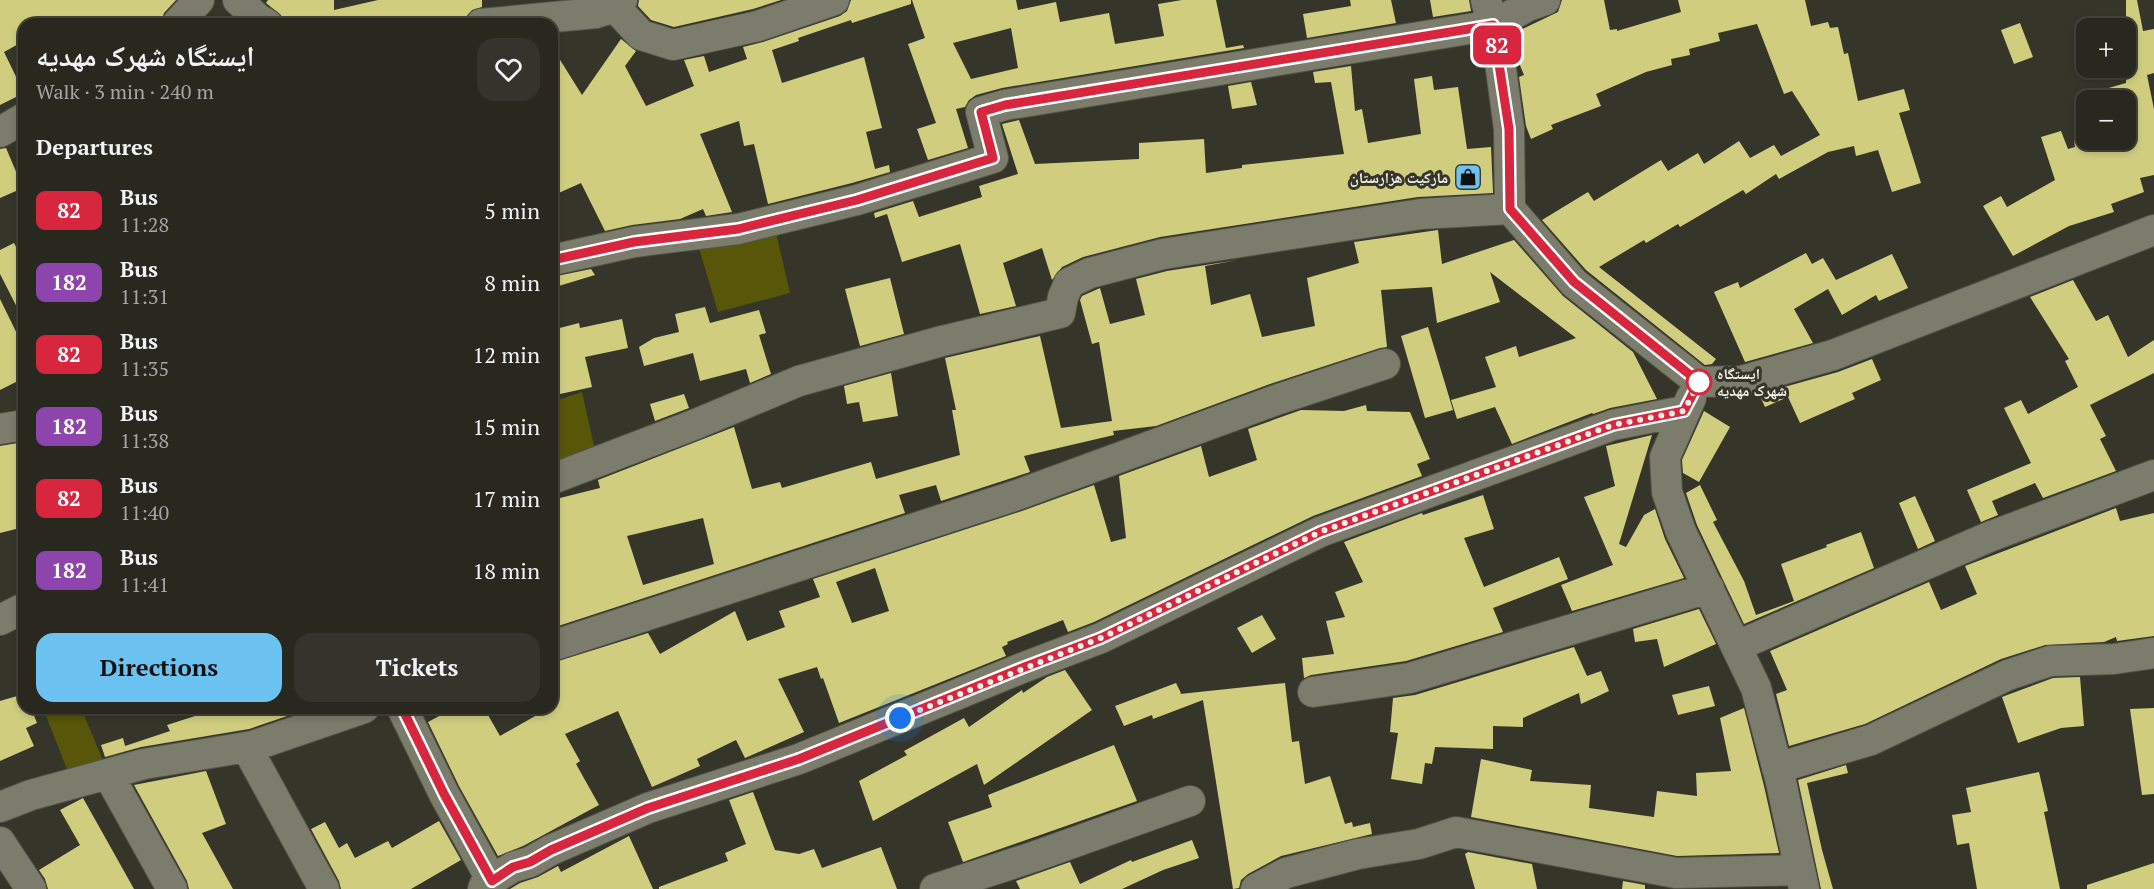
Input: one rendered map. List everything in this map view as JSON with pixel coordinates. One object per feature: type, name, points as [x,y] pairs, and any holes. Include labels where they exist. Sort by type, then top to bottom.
[{"type":"street","points":[[182,18],[199,0]]},
{"type":"street","points":[[237,0],[257,18]]},
{"type":"street","points":[[544,18],[596,13],[619,4],[641,34],[673,45],[758,26],[834,0]]},
{"type":"street","points":[[558,259],[634,242],[738,229],[857,200],[993,158],[981,112],[1005,105],[1528,6],[1545,0]]},
{"type":"street","points":[[1490,13],[1509,129],[1510,209],[1574,282],[1699,382],[1742,381],[1833,355],[2154,230]]},
{"type":"street","points":[[0,132],[18,122]]},
{"type":"street","points":[[558,477],[696,424],[799,381],[1060,313],[1063,297],[1070,283],[1090,273],[1163,254],[1420,214],[1510,209]]},
{"type":"street","points":[[558,644],[1017,495],[1279,399],[1384,364]]},
{"type":"street","points":[[1256,889],[1286,873],[1309,878],[1358,854],[1419,844],[1456,832],[1676,873],[1802,879],[1756,688],[1681,532],[1667,492],[1665,457],[1699,382]]},
{"type":"street","points":[[405,714],[487,885],[513,867],[530,862],[551,850],[648,808],[799,759],[1101,638],[1320,532],[1613,425],[1684,411]]},
{"type":"street","points":[[0,429],[18,426]]},
{"type":"street","points":[[1737,646],[1989,537],[2154,475]]},
{"type":"street","points":[[1313,692],[1410,678],[1709,588]]},
{"type":"street","points":[[0,620],[18,611]]},
{"type":"street","points":[[1777,768],[1871,740],[2008,675],[2050,661],[2114,659],[2154,653]]},
{"type":"street","points":[[0,807],[31,795],[144,764],[247,748],[346,714]]},
{"type":"street","points":[[247,748],[324,889]]},
{"type":"street","points":[[108,774],[172,889]]},
{"type":"street","points":[[935,889],[1190,801]]},
{"type":"street","points":[[0,842],[31,889]]},
{"type":"shaded area","points":[[776,233],[790,293],[718,312],[698,245]]},
{"type":"shaded area","points":[[582,392],[595,450],[558,461],[558,400]]},
{"type":"shaded area","points":[[45,714],[84,714],[104,763],[68,772]]},
{"type":"building","points":[[0,0],[176,0],[162,18],[18,18],[18,44],[4,52],[18,81],[18,96],[0,105]]},
{"type":"building","points":[[268,0],[334,0],[334,10],[378,0],[482,0],[482,7],[472,10],[465,18],[282,18],[266,3]]},
{"type":"building","points":[[639,0],[781,0],[753,9],[674,27],[651,20],[638,6]]},
{"type":"building","points":[[851,0],[911,0],[911,4],[852,23],[851,20],[798,38],[799,41],[772,50],[782,83],[864,57],[882,128],[866,132],[875,169],[889,165],[890,172],[768,204],[754,144],[744,146],[739,121],[700,134],[732,212],[706,216],[703,209],[680,219],[605,231],[581,183],[558,193],[558,57],[582,95],[621,39],[636,51],[625,66],[646,106],[694,86],[684,60],[704,56],[709,72],[747,59],[743,47],[840,16],[847,11]]},
{"type":"building","points":[[912,0],[1016,0],[1018,10],[1056,2],[1060,22],[1109,13],[1115,44],[1164,36],[1158,4],[1182,0],[1216,0],[1226,48],[1243,45],[1244,48],[1002,88],[976,95],[965,107],[956,109],[968,148],[928,160],[917,129],[936,123],[908,44],[925,38]],"holes":[[[1011,28],[1018,68],[971,79],[953,43]]]},
{"type":"building","points":[[1350,0],[1391,0],[1396,23],[1307,38],[1303,14],[1351,6]]},
{"type":"building","points":[[1430,0],[1469,0],[1471,11],[1433,17]]},
{"type":"building","points":[[1562,0],[1604,0],[1610,30],[1617,29],[1617,31],[1681,12],[1678,0],[1805,0],[1811,26],[1828,22],[1830,28],[1838,27],[1844,54],[1848,53],[1858,101],[1904,89],[1910,110],[1899,113],[1921,183],[1892,192],[1878,150],[1856,156],[1854,146],[1828,152],[1779,179],[1776,174],[1746,194],[1743,190],[1680,227],[1678,224],[1646,243],[1644,240],[1599,267],[1716,359],[1712,364],[1705,365],[1586,270],[1542,220],[1588,192],[1594,201],[1661,160],[1668,171],[1698,153],[1704,164],[1739,141],[1750,158],[1774,145],[1781,156],[1820,135],[1792,91],[1784,94],[1757,24],[1718,33],[1720,41],[1689,49],[1690,55],[1671,59],[1672,65],[1646,72],[1596,94],[1601,106],[1551,125],[1553,129],[1531,139],[1526,126],[1519,77],[1524,75],[1517,58],[1512,34],[1558,12]]},
{"type":"building","points":[[2126,0],[2137,0],[2143,31],[2154,29],[2154,73],[2147,75],[2154,109],[2154,175],[2140,178],[2144,192],[2111,204],[2114,212],[2069,226],[2013,256],[1983,206],[2001,196],[2007,207],[2055,180],[2041,137],[2061,131],[2068,149],[2075,147],[2074,140],[2076,140],[2076,150],[2136,150],[2136,90],[2102,90],[2126,83],[2126,78],[2136,78],[2136,18],[2126,18]]},
{"type":"building","points":[[2020,23],[2033,57],[2014,64],[2001,30]]},
{"type":"building","points":[[1351,66],[1355,111],[1362,109],[1368,143],[1421,134],[1414,79],[1432,76],[1434,90],[1458,87],[1467,149],[1491,147],[1493,193],[1418,197],[1160,237],[1083,257],[1062,267],[1052,280],[1042,248],[1003,263],[1016,306],[980,314],[960,244],[902,262],[887,214],[875,218],[874,213],[913,201],[919,217],[982,197],[979,186],[1018,174],[1002,124],[1019,120],[1035,164],[1139,159],[1139,143],[1204,139],[1206,173],[1242,168],[1242,165],[1344,154],[1331,82],[1315,83],[1313,72]]},
{"type":"building","points":[[1251,82],[1257,105],[1232,109],[1228,86]]},
{"type":"building","points":[[6,148],[18,176],[18,190],[0,198],[0,149]]},
{"type":"building","points":[[1438,230],[1442,264],[1514,240],[1563,296],[1633,352],[1657,399],[1592,413],[1512,444],[1495,407],[1457,419],[1451,400],[1496,387],[1485,357],[1516,346],[1519,357],[1576,338],[1490,272],[1500,302],[1437,323],[1432,287],[1381,290],[1387,347],[1273,383],[1156,426],[1113,431],[1114,435],[1024,456],[1030,472],[941,501],[936,485],[899,495],[905,513],[558,626],[558,498],[600,488],[598,480],[734,427],[752,489],[780,482],[782,488],[871,462],[876,479],[960,455],[952,410],[956,410],[945,358],[1040,336],[1061,428],[1112,421],[1099,342],[1092,344],[1080,300],[1082,296],[1100,288],[1110,324],[1145,315],[1136,279],[1167,271],[1238,260],[1205,266],[1211,305],[1250,294],[1262,337],[1315,326],[1307,278],[1359,263],[1354,242]],"holes":[[[703,518],[714,564],[643,585],[627,536]]]},
{"type":"building","points":[[14,243],[18,251],[18,309],[0,274],[0,250]]},
{"type":"building","points":[[1806,253],[1812,264],[1823,258],[1836,280],[1892,254],[1908,288],[1879,301],[1876,295],[1842,315],[1828,289],[1794,309],[1813,343],[1745,362],[1714,292],[1738,282],[1740,288]]},
{"type":"building","points":[[591,269],[595,275],[558,286],[558,276]]},
{"type":"building","points":[[890,278],[904,334],[860,346],[845,289]]},
{"type":"building","points":[[2073,280],[2096,321],[2108,315],[2128,357],[2154,340],[2154,373],[2090,405],[2106,436],[2100,439],[2116,471],[2043,498],[2035,483],[1992,501],[1998,515],[1981,522],[1967,490],[2031,463],[2004,408],[2021,400],[2028,414],[2078,387],[2065,361],[2069,359],[2030,297]]},
{"type":"building","points":[[0,299],[18,336],[18,381],[0,390]]},
{"type":"building","points":[[705,307],[710,323],[759,310],[766,333],[759,335],[771,374],[750,383],[746,369],[700,381],[693,353],[644,366],[639,347],[654,338],[679,332],[675,314]]},
{"type":"building","points":[[622,319],[628,348],[585,357],[592,387],[560,394],[558,328],[579,323],[580,328]]},
{"type":"building","points":[[1428,327],[1453,410],[1425,418],[1401,336]]},
{"type":"building","points":[[1872,359],[1881,380],[1852,393],[1855,399],[1800,423],[1788,397],[1765,407],[1759,394],[1838,372]]},
{"type":"building","points":[[891,373],[898,416],[863,422],[859,402],[847,404],[844,386]]},
{"type":"building","points":[[684,394],[689,408],[655,421],[650,404]]},
{"type":"building","points":[[1366,405],[1367,411],[1410,412],[1430,459],[1417,464],[1422,476],[1313,516],[1094,622],[1068,632],[1063,620],[1007,642],[1008,644],[1002,647],[1006,656],[839,723],[817,667],[778,679],[804,732],[745,758],[736,740],[697,759],[700,766],[652,787],[618,711],[565,734],[580,761],[576,764],[599,805],[523,846],[498,856],[459,786],[428,722],[443,714],[487,714],[500,736],[539,714],[558,714],[558,661],[648,633],[660,654],[735,611],[747,641],[785,627],[779,611],[820,597],[813,579],[1022,511],[1094,485],[1111,542],[1126,538],[1119,476],[1201,446],[1209,477],[1257,460],[1248,429],[1301,410],[1344,411]],"holes":[[[875,568],[889,611],[852,623],[836,582]]]},
{"type":"building","points":[[1704,411],[1730,427],[1699,482],[1683,473],[1682,460]]},
{"type":"building","points":[[1652,435],[1619,544],[1626,547],[1644,515],[1655,509],[1665,539],[1684,578],[1572,611],[1561,585],[1613,565],[1584,497],[1615,486],[1606,446]]},
{"type":"building","points":[[18,443],[18,528],[0,533],[0,446]]},
{"type":"building","points":[[1700,485],[1717,520],[1713,522],[1744,581],[1756,615],[1794,601],[1781,564],[1827,547],[1826,545],[1861,532],[1874,568],[1744,624],[1697,525],[1686,493]]},
{"type":"building","points":[[1483,495],[1494,529],[1464,538],[1484,587],[1559,557],[1568,579],[1493,608],[1503,632],[1406,661],[1311,675],[1304,678],[1302,658],[1334,654],[1326,621],[1345,617],[1335,592],[1363,582],[1344,542],[1422,513],[1423,515]]},
{"type":"building","points":[[1915,496],[1935,541],[1918,549],[1899,503]]},
{"type":"building","points":[[2116,508],[2120,521],[2154,513],[2154,636],[2117,641],[2116,637],[2104,642],[2045,645],[2001,659],[1865,724],[1789,746],[1776,694],[1787,690],[1770,651],[1929,582],[1941,610],[1977,594],[1965,566]]},
{"type":"building","points":[[1699,609],[1716,644],[1664,667],[1657,639],[1635,642],[1633,629]]},
{"type":"building","points":[[1262,615],[1276,639],[1252,653],[1237,628]]},
{"type":"building","points":[[1574,647],[1587,676],[1601,671],[1609,691],[1581,704],[1579,693],[1523,718],[1523,727],[1493,726],[1493,749],[1435,747],[1432,764],[1425,763],[1422,784],[1391,779],[1398,733],[1390,732],[1393,698],[1415,695]]},
{"type":"building","points":[[1065,670],[1092,710],[984,785],[977,764],[873,821],[859,781],[907,755],[904,751],[964,718],[969,727],[1022,690],[1023,693],[1047,677]]},
{"type":"building","points":[[2080,677],[2084,726],[2061,728],[2018,743],[2002,697],[2053,678]]},
{"type":"building","points":[[1176,683],[1180,694],[1285,683],[1292,742],[1299,741],[1305,784],[1330,776],[1345,824],[1352,822],[1353,827],[1370,823],[1372,834],[1281,856],[1248,874],[1241,880],[1239,888],[1233,889],[1203,700],[1153,719],[1152,715],[1124,726],[1115,706]]},
{"type":"building","points":[[1709,686],[1715,706],[1678,715],[1672,695]]},
{"type":"building","points":[[18,696],[18,714],[33,714],[37,723],[26,728],[34,746],[0,761],[0,701]]},
{"type":"building","points":[[1744,708],[1779,853],[1677,856],[1471,817],[1481,759],[1532,770],[1530,781],[1591,785],[1589,808],[1654,817],[1657,791],[1697,796],[1696,773],[1731,771],[1720,718]]},
{"type":"building","points":[[2154,708],[2154,794],[2142,795],[2130,709]]},
{"type":"building","points":[[201,714],[293,714],[249,729],[141,747],[105,757],[101,745],[123,738],[125,746],[170,731],[167,725]]},
{"type":"building","points":[[1114,745],[1137,801],[963,862],[948,822],[992,807],[988,795]]},
{"type":"building","points":[[1846,765],[1848,773],[1807,783],[1833,889],[1821,889],[1798,780]]},
{"type":"building","points":[[206,771],[226,824],[202,833],[233,889],[189,889],[187,881],[134,785]]},
{"type":"building","points":[[2039,772],[2048,811],[2044,812],[2060,889],[1977,889],[1969,843],[1957,845],[1952,815],[1971,812],[1966,788]]},
{"type":"building","points":[[753,792],[775,850],[799,854],[814,849],[822,868],[881,847],[897,889],[659,889],[659,887],[728,861],[725,853],[746,844],[729,800]]},
{"type":"building","points":[[83,798],[134,889],[48,889],[39,870],[80,845],[60,810]]},
{"type":"building","points":[[439,821],[461,860],[411,889],[341,889],[311,829],[325,822],[339,848],[347,843],[355,858],[388,841],[392,848]]},
{"type":"building","points":[[629,836],[653,889],[510,889],[558,866],[561,872]]},
{"type":"building","points":[[1192,840],[1199,858],[1163,870],[1122,889],[1020,889],[1016,881],[1070,862],[1080,884],[1131,860],[1132,862]]},
{"type":"building","points":[[1468,852],[1532,864],[1537,889],[1475,889],[1465,854]]},
{"type":"building","points":[[2154,863],[2154,889],[2087,889],[2087,885]]},
{"type":"building","points":[[1623,881],[1645,885],[1645,889],[1622,889]]},
{"type":"bus line","name":"82","points":[[405,714],[444,794],[492,881],[513,867],[530,862],[551,850],[648,808],[799,759],[1101,638],[1320,532],[1613,425],[1684,411],[1699,382],[1574,282],[1510,209],[1509,129],[1493,25],[1025,100],[981,112],[993,158],[857,200],[738,229],[634,242],[558,259]]},
{"type":"place","name":"مارکیت هزارستان","points":[[1468,177]]},
{"type":"place","name":"ایستگاه شهرک مهدیه","points":[[1699,382]]},
{"type":"route","points":[[900,718],[1101,638],[1320,532],[1613,425],[1684,411],[1699,382]]}]
